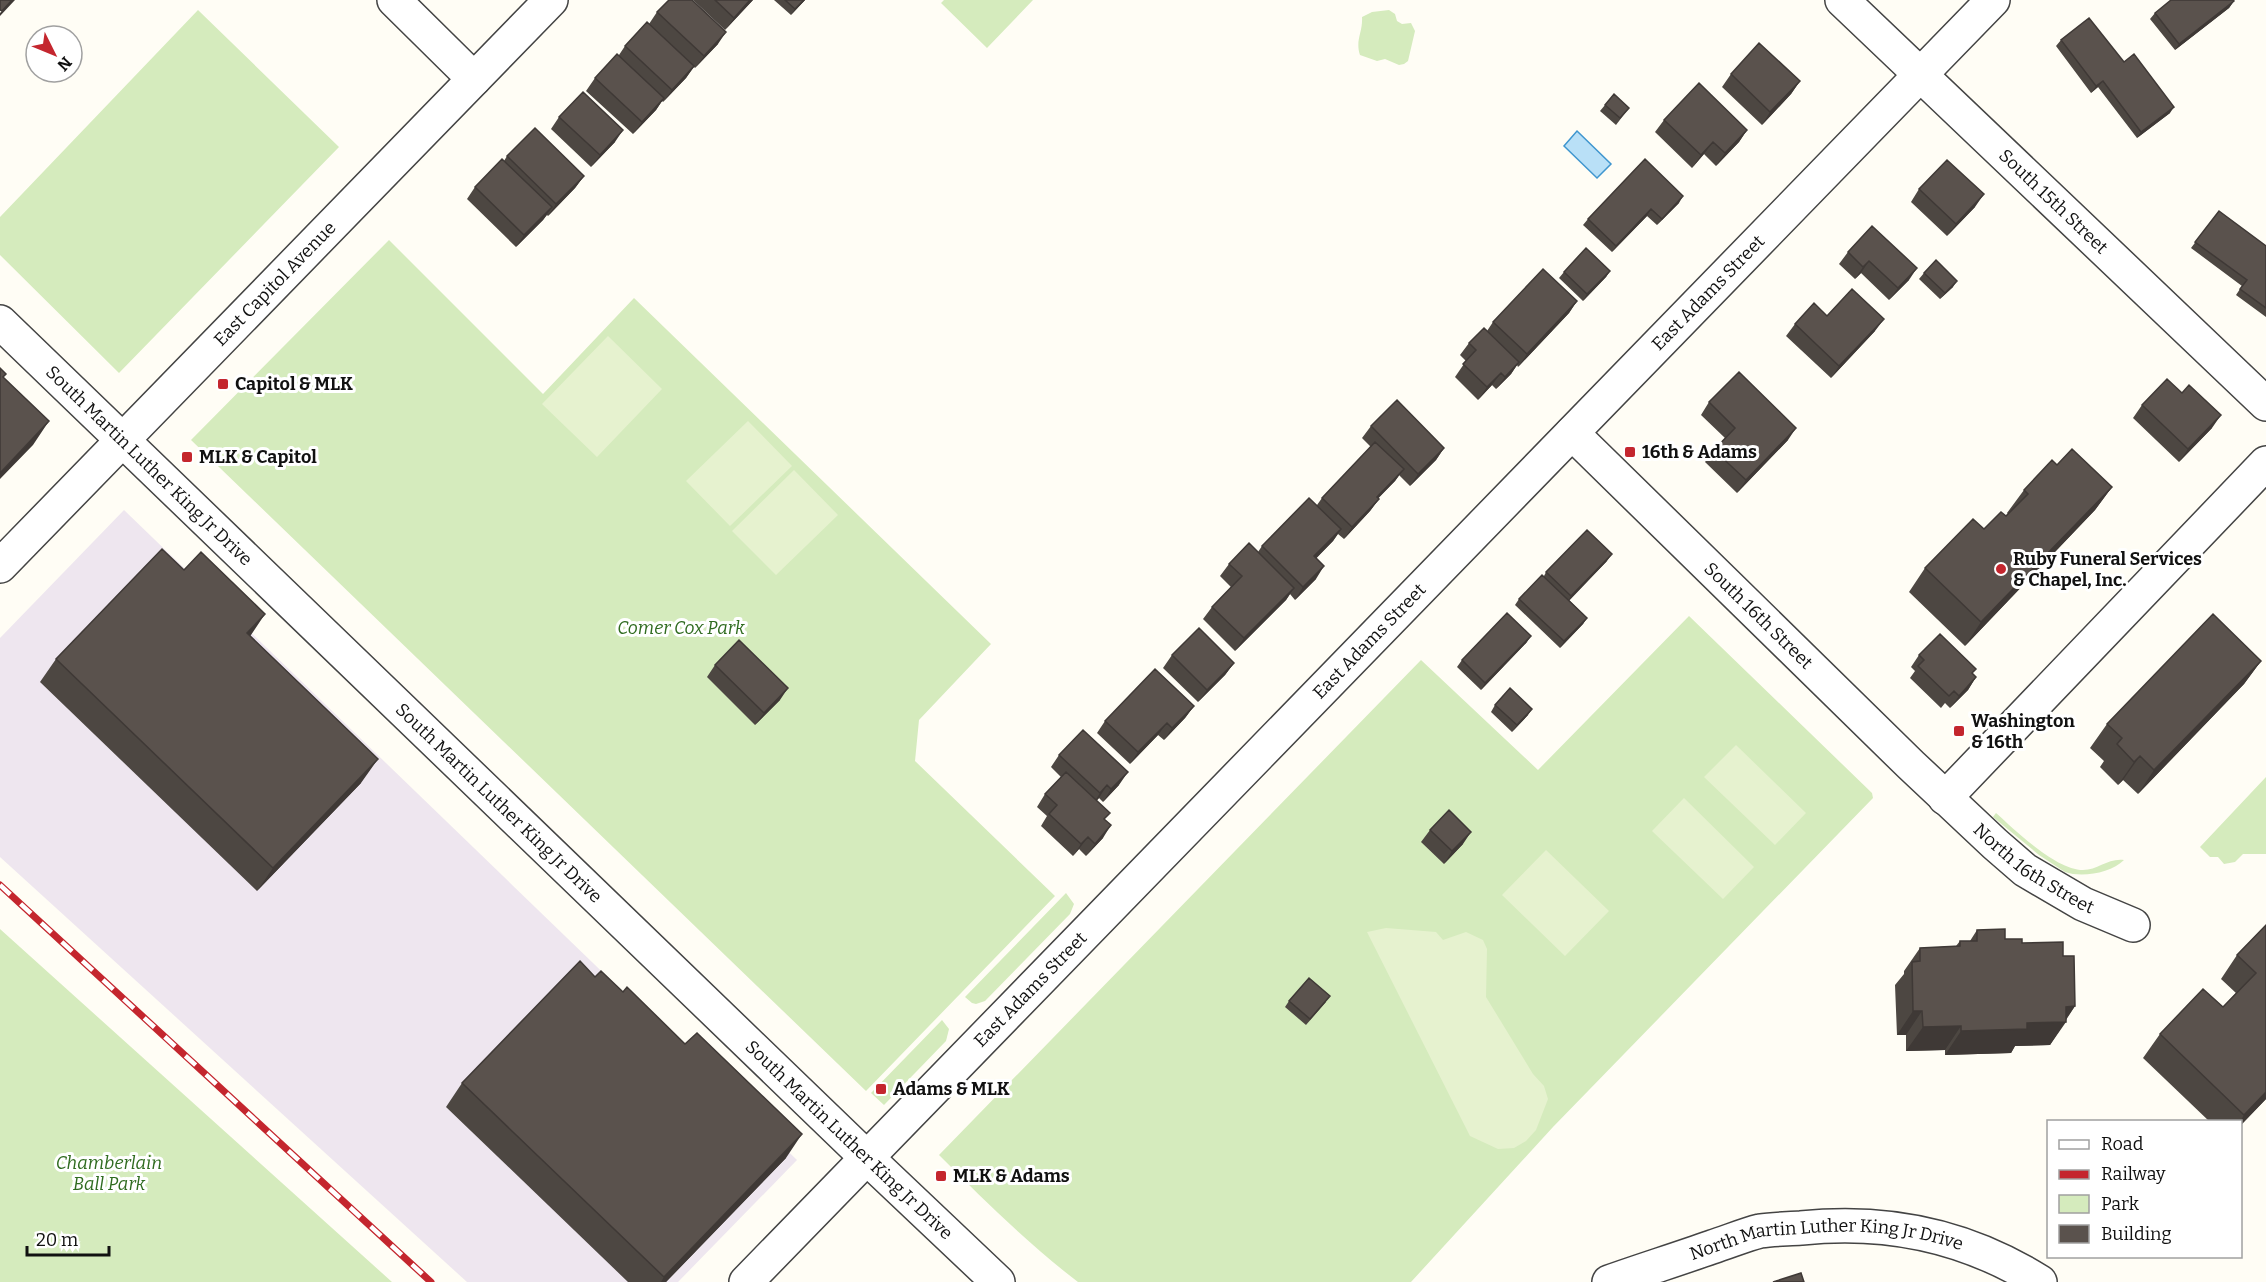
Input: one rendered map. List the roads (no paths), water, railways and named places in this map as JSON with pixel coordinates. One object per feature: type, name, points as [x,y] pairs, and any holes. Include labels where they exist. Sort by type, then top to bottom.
[{"type":"street","points":[[394,0],[474,79]]},
{"type":"street","name":"East Capitol Avenue","points":[[0,566],[551,0]]},
{"type":"street","name":"South 15th Street","points":[[1842,0],[2266,404]]},
{"type":"street","name":"East Adams Street","points":[[746,1282],[1994,0]]},
{"type":"street","name":"South Martin Luther King Jr Drive","points":[[0,322],[998,1282]]},
{"type":"street","name":"South 16th Street","points":[[1572,433],[1945,798]]},
{"type":"street","points":[[1945,798],[2266,463]]},
{"type":"street","name":"North 16th Street","points":[[1945,798],[2025,870],[2083,904],[2133,925]]},
{"type":"street","name":"North Martin Luther King Jr Drive","points":[[1609,1282],[1760,1231],[1820,1226],[1874,1226],[1918,1231],[1973,1248],[2017,1268],[2040,1282]]},
{"type":"water","points":[[1577,131],[1611,164],[1597,178],[1564,146]]},
{"type":"railway","points":[[0,885],[431,1282]]},
{"type":"place","name":"Capitol & MLK","points":[[223,384]]},
{"type":"place","name":"16th & Adams","points":[[1630,452]]},
{"type":"place","name":"MLK & Capitol","points":[[187,457]]},
{"type":"place","name":"Ruby Funeral Services & Chapel, Inc.","points":[[2001,569]]},
{"type":"place","name":"Washington & 16th","points":[[1959,731]]},
{"type":"place","name":"Adams & MLK","points":[[881,1089]]},
{"type":"place","name":"MLK & Adams","points":[[941,1176]]},
{"type":"park label","name":"Comer Cox Park","points":[[681,628]]},
{"type":"park label","name":"Chamberlain Ball Park","points":[[109,1173]]}]
